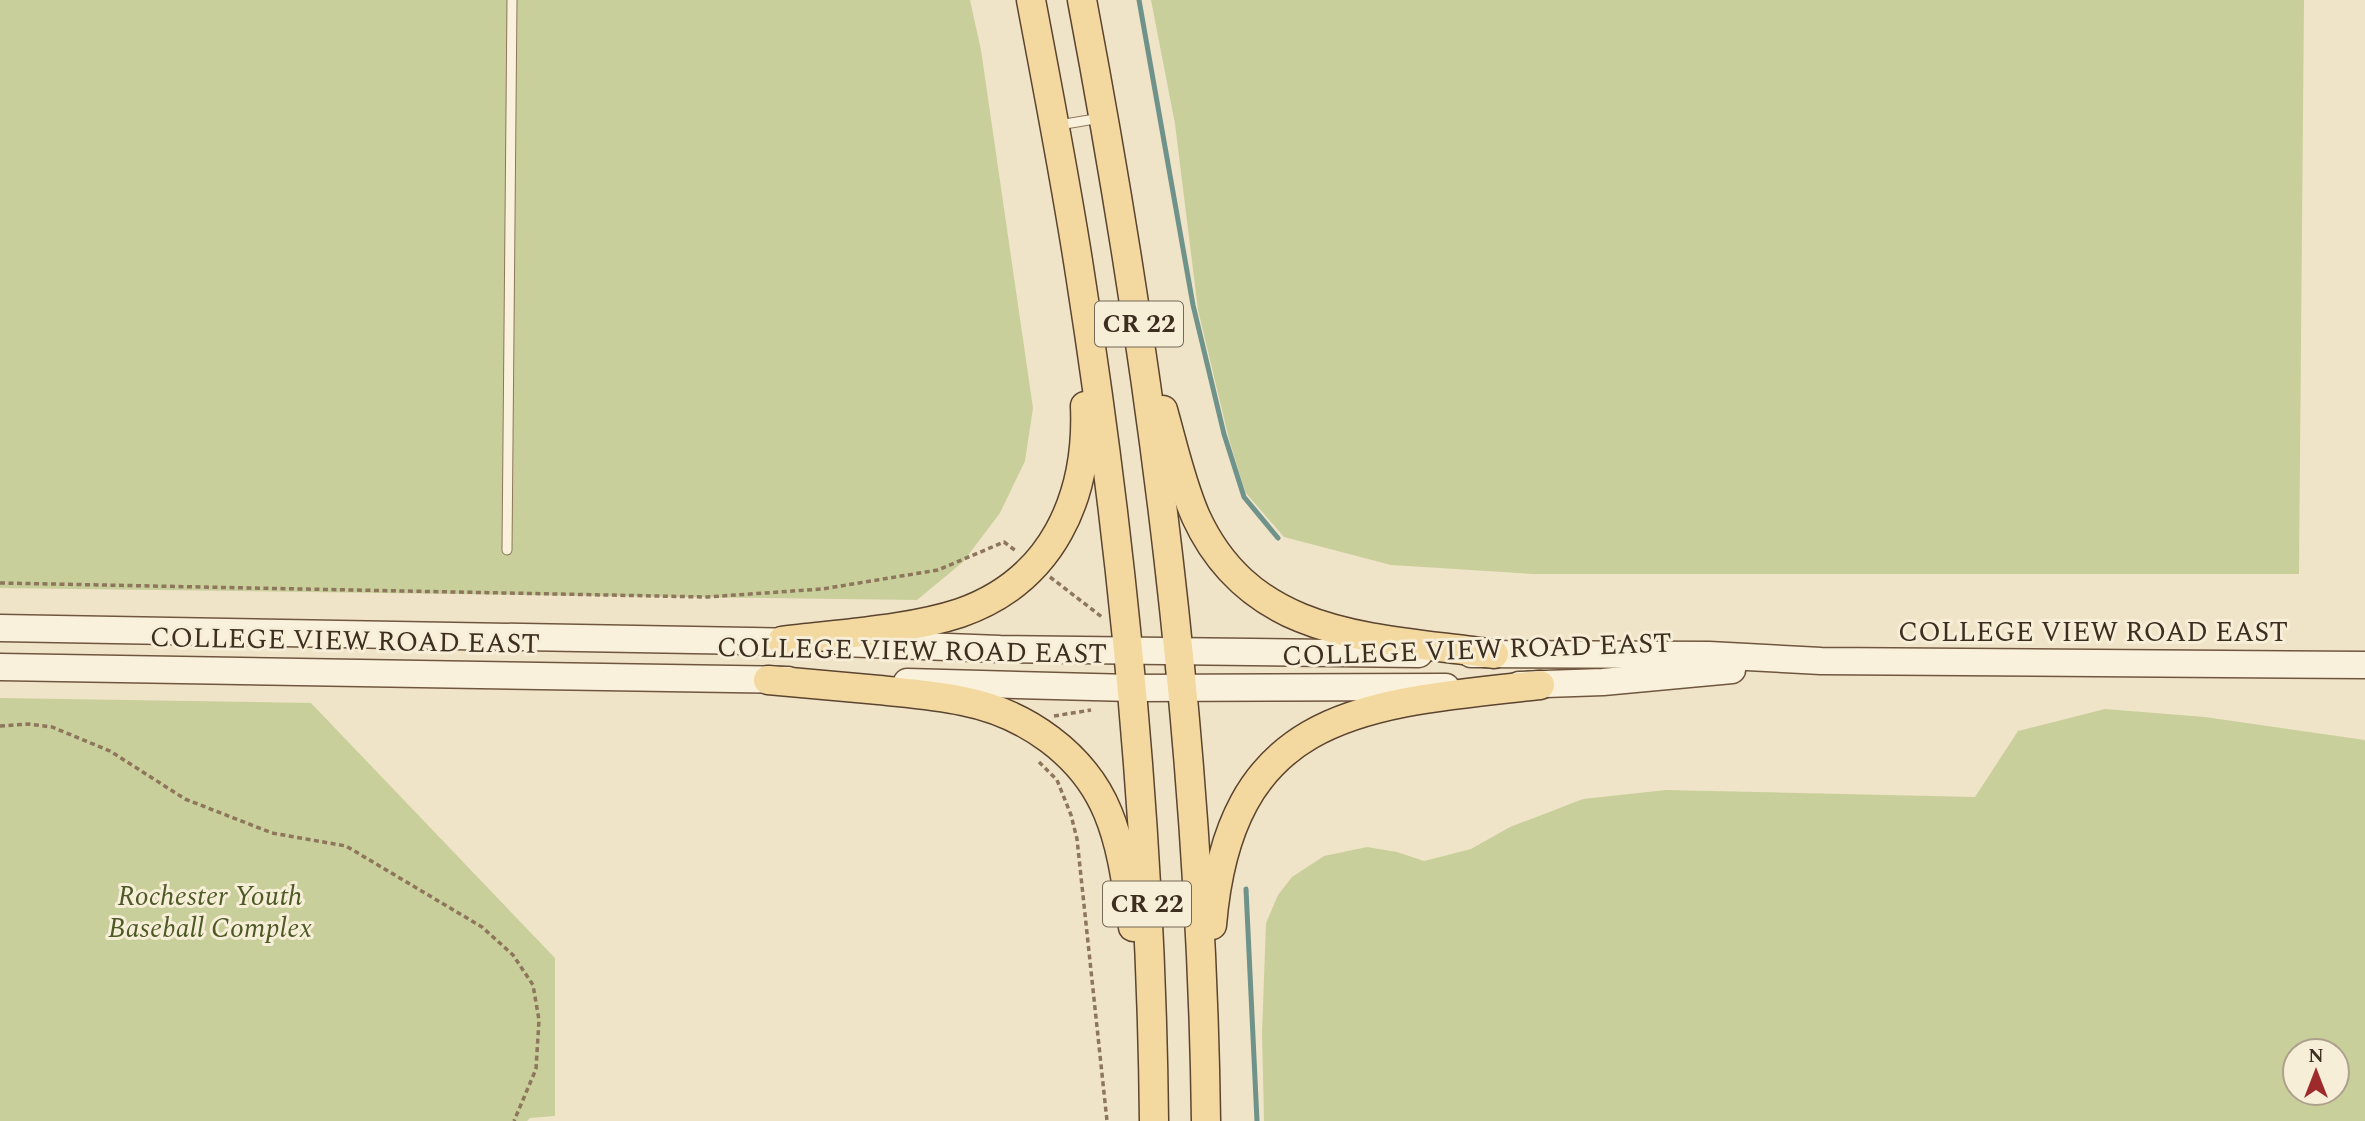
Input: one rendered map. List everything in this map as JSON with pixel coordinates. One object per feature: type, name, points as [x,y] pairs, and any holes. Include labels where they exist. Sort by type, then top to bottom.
[{"type":"main road","name":"CR 22","points":[[1031,0],[1080,270],[1118,554],[1147,901],[1154,1121]]},
{"type":"main road","name":"CR 22","points":[[1082,0],[1139,323],[1179,651],[1193,819],[1206,1121]]},
{"type":"main road","points":[[782,641],[903,625],[957,614],[990,600],[1009,588],[1045,552],[1069,513],[1082,462],[1085,413],[1080,270]]},
{"type":"main road","points":[[1139,323],[1196,515],[1218,555],[1239,579],[1281,610],[1320,626],[1494,654]]},
{"type":"main road","name":"COLLEGE VIEW ROAD EAST","points":[[0,628],[782,641],[1179,651],[1709,655],[1821,662],[2365,666]]},
{"type":"main road","name":"COLLEGE VIEW ROAD EAST","points":[[0,667],[1131,688],[1343,688],[1602,682],[1821,662]]},
{"type":"main road","points":[[768,680],[925,695],[974,704],[1005,714],[1038,731],[1076,762],[1101,798],[1119,849],[1152,1061]]},
{"type":"main road","points":[[1205,1071],[1209,961],[1218,875],[1223,852],[1239,811],[1261,775],[1280,756],[1309,735],[1347,717],[1379,707],[1442,696],[1539,685]]},
{"type":"lane","points":[[507,550],[512,0]]},
{"type":"lane","points":[[1054,126],[1104,117]]},
{"type":"path","points":[[0,726],[28,724],[52,727],[110,751],[186,799],[272,833],[346,846],[482,927],[513,955],[533,985],[539,1020],[536,1069],[514,1121]]},
{"type":"green space","points":[[0,0],[970,0],[981,50],[1033,408],[1025,461],[1000,513],[963,562],[917,600],[0,588]]},
{"type":"green space","points":[[1151,0],[2304,0],[2299,574],[1533,574],[1391,565],[1284,537],[1245,492],[1229,439],[1198,310],[1175,124]]},
{"type":"green space","name":"Rochester Youth Baseball Complex","points":[[0,698],[311,703],[555,958],[555,1116],[530,1118],[527,1121],[0,1121]]},
{"type":"green space","points":[[2105,709],[2205,717],[2365,740],[2365,1121],[1264,1121],[1262,1033],[1266,923],[1278,895],[1292,877],[1324,856],[1367,847],[1397,852],[1424,861],[1471,849],[1510,827],[1583,799],[1666,790],[1975,797],[2018,731]]},
{"type":"waterway","points":[[1139,0],[1193,305],[1224,434],[1244,497],[1278,538]]},
{"type":"waterway","points":[[1246,889],[1257,1121]]}]
